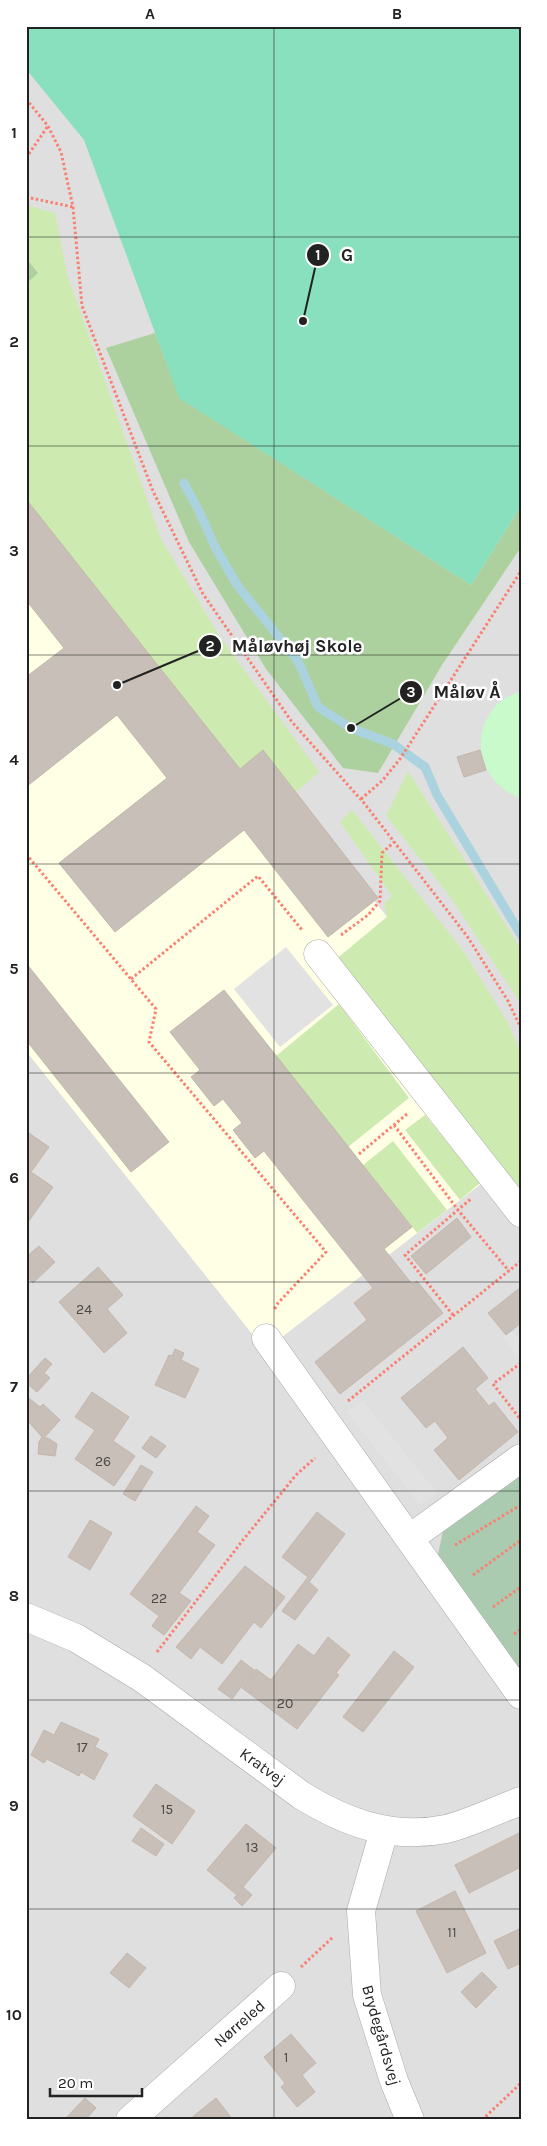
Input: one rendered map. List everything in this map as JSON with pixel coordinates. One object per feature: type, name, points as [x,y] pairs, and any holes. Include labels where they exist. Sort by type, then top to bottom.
[{"type":"street","points":[[318,954],[521,1213]]},
{"type":"street","points":[[266,1338],[336,1439],[410,1538],[521,1695]]},
{"type":"street","points":[[410,1538],[521,1458]]},
{"type":"street","name":"Kratvej","points":[[26,1617],[76,1638],[142,1678],[301,1795],[328,1812],[352,1822],[384,1831],[423,1832],[448,1828],[521,1801]]},
{"type":"street","name":"Brydegårdsvej","points":[[384,1831],[361,1911],[367,1995],[394,2081],[410,2120]]},
{"type":"street","name":"Nørreled","points":[[130,2120],[291,1977]]},
{"type":"path","points":[[26,98],[48,126],[61,152],[73,207],[82,306],[153,491],[203,594],[292,722],[361,799],[467,936],[508,1000],[521,1028]]},
{"type":"path","points":[[26,158],[48,126]]},
{"type":"path","points":[[26,196],[73,207]]},
{"type":"path","points":[[361,799],[382,781],[400,759],[521,571]]},
{"type":"path","points":[[340,936],[368,915],[380,901],[382,853],[394,842]]},
{"type":"path","points":[[26,854],[156,1009],[149,1042],[326,1252],[278,1303],[265,1326],[266,1338]]},
{"type":"path","points":[[131,979],[258,876],[298,925]]},
{"type":"path","points":[[359,1154],[429,1096]]},
{"type":"path","points":[[394,1125],[458,1210],[509,1271]]},
{"type":"path","points":[[453,1315],[406,1255],[494,1179]]},
{"type":"path","points":[[362,1390],[521,1261]]},
{"type":"path","points":[[521,1363],[493,1384],[521,1420]]},
{"type":"path","points":[[142,1678],[158,1650],[243,1540],[296,1475],[317,1456]]},
{"type":"path","points":[[455,1545],[519,1506]]},
{"type":"path","points":[[448,1592],[521,1540]]},
{"type":"path","points":[[491,1609],[521,1587]]},
{"type":"path","points":[[512,1636],[521,1629]]},
{"type":"path","points":[[291,1977],[334,1936]]},
{"type":"path","points":[[482,2120],[521,2083]]},
{"type":"shaded area","points":[[26,26],[521,26],[521,2120],[26,2120]]},
{"type":"shaded area","points":[[26,453],[387,917],[336,960],[498,1171],[265,1350],[26,1051]]},
{"type":"shaded area","points":[[286,947],[333,1005],[280,1047],[234,989]]},
{"type":"shaded area","points":[[512,1331],[518,1337],[521,1335],[521,1360],[503,1337]]},
{"type":"shaded area","points":[[363,1401],[437,1493],[420,1505],[347,1412]]},
{"type":"shaded area","points":[[521,1473],[521,1675],[437,1559],[445,1522]]},
{"type":"green space","points":[[26,26],[521,26],[521,506],[471,585],[179,398],[84,140],[26,69]]},
{"type":"green space","points":[[26,205],[55,213],[67,274],[161,539],[220,637],[319,772],[296,792],[263,751],[240,769],[26,499],[26,284],[38,273],[26,258]]},
{"type":"green space","points":[[26,258],[38,273],[26,284]]},
{"type":"green space","points":[[155,333],[180,398],[471,585],[521,506],[521,547],[442,665],[378,773],[343,768],[266,669],[189,542],[106,348]]},
{"type":"green space","points":[[521,691],[521,798],[508,792],[497,783],[483,760],[481,746],[482,733],[487,719],[495,707]]},
{"type":"green space","points":[[408,771],[521,949],[521,1004],[449,895],[386,816]]},
{"type":"green space","points":[[352,810],[464,952],[508,1023],[521,1053],[521,1190],[498,1170],[335,960],[387,917],[384,904],[392,896],[340,822]]},
{"type":"green space","points":[[339,1004],[409,1098],[348,1147],[276,1056]]},
{"type":"green space","points":[[425,1115],[480,1183],[460,1200],[405,1130]]},
{"type":"green space","points":[[393,1141],[447,1210],[417,1233],[363,1165]]},
{"type":"building","points":[[26,499],[240,769],[263,750],[378,898],[328,937],[244,830],[115,932],[59,863],[167,778],[117,715],[26,787],[26,677],[64,648],[26,600]]},
{"type":"building","points":[[480,750],[486,770],[464,777],[457,757]]},
{"type":"building","points":[[26,963],[169,1142],[131,1172],[26,1040]]},
{"type":"building","points":[[224,990],[412,1227],[384,1249],[412,1284],[417,1281],[443,1313],[340,1394],[315,1362],[367,1320],[354,1303],[373,1288],[264,1151],[255,1158],[233,1130],[242,1123],[223,1099],[214,1106],[191,1077],[200,1070],[170,1032]]},
{"type":"building","points":[[26,1131],[49,1147],[31,1172],[53,1187],[26,1225]]},
{"type":"building","points":[[457,1218],[471,1237],[426,1274],[411,1256]]},
{"type":"building","points":[[39,1246],[55,1262],[33,1283],[26,1275],[26,1257]]},
{"type":"building","points":[[98,1267],[123,1295],[107,1309],[127,1333],[104,1353],[59,1302]]},
{"type":"building","points":[[521,1287],[521,1323],[506,1335],[488,1313]]},
{"type":"building","points":[[463,1347],[488,1378],[475,1389],[489,1406],[494,1402],[518,1432],[459,1480],[434,1450],[448,1438],[435,1421],[426,1428],[401,1398]]},
{"type":"building","points":[[175,1349],[184,1353],[181,1360],[199,1369],[185,1398],[155,1385],[169,1355],[172,1356]]},
{"type":"building","points":[[45,1358],[52,1364],[44,1373],[50,1378],[37,1392],[26,1383],[26,1379]]},
{"type":"building","points":[[92,1392],[129,1417],[113,1441],[135,1456],[114,1486],[75,1459],[95,1430],[75,1417]]},
{"type":"building","points":[[26,1396],[40,1407],[43,1404],[60,1420],[44,1438],[48,1438],[57,1444],[55,1456],[38,1454],[39,1442],[42,1437],[28,1421],[26,1423]]},
{"type":"building","points":[[151,1436],[166,1446],[156,1458],[142,1448]]},
{"type":"building","points":[[141,1465],[153,1472],[135,1501],[123,1494]]},
{"type":"building","points":[[196,1506],[209,1516],[197,1532],[215,1545],[179,1593],[191,1601],[164,1635],[152,1626],[159,1616],[130,1594]]},
{"type":"building","points":[[317,1512],[345,1534],[309,1582],[318,1590],[295,1620],[282,1611],[308,1577],[282,1557]]},
{"type":"building","points":[[90,1520],[112,1533],[90,1570],[68,1557]]},
{"type":"building","points":[[245,1566],[285,1597],[261,1628],[254,1622],[222,1664],[200,1647],[191,1659],[176,1647]]},
{"type":"building","points":[[328,1637],[350,1655],[336,1673],[339,1675],[297,1729],[242,1688],[256,1669],[271,1680],[298,1644],[314,1656]]},
{"type":"building","points":[[394,1651],[414,1667],[363,1732],[343,1717]]},
{"type":"building","points":[[241,1660],[254,1670],[232,1699],[218,1689]]},
{"type":"building","points":[[61,1722],[99,1739],[95,1747],[108,1754],[94,1780],[81,1772],[79,1776],[47,1759],[44,1763],[31,1755],[44,1730],[54,1735]]},
{"type":"building","points":[[156,1784],[195,1811],[172,1844],[133,1816]]},
{"type":"building","points":[[246,1824],[276,1848],[243,1887],[252,1895],[242,1906],[234,1898],[237,1895],[207,1870]]},
{"type":"building","points":[[141,1828],[164,1844],[156,1856],[132,1841]]},
{"type":"building","points":[[521,1832],[521,1867],[469,1893],[455,1865]]},
{"type":"building","points":[[455,1891],[486,1953],[447,1973],[416,1911]]},
{"type":"building","points":[[521,1928],[521,1963],[508,1969],[494,1941]]},
{"type":"building","points":[[127,1953],[146,1968],[129,1988],[110,1973]]},
{"type":"building","points":[[482,1972],[497,1987],[476,2008],[461,1992]]},
{"type":"building","points":[[291,2034],[316,2063],[302,2075],[315,2092],[297,2107],[281,2087],[285,2083],[264,2057]]},
{"type":"building","points":[[85,2098],[96,2108],[85,2120],[66,2120],[65,2119]]},
{"type":"building","points":[[216,2098],[233,2120],[190,2120],[190,2119]]},
{"type":"waterway","points":[[184,483],[215,547],[237,585],[298,661],[318,707],[351,728],[393,744],[425,767],[437,795],[521,935]]},
{"type":"place","name":"G","points":[[303,321]]},
{"type":"place","name":"Måløvhøj Skole","points":[[117,685]]},
{"type":"place","name":"Måløv Å","points":[[351,728]]}]
